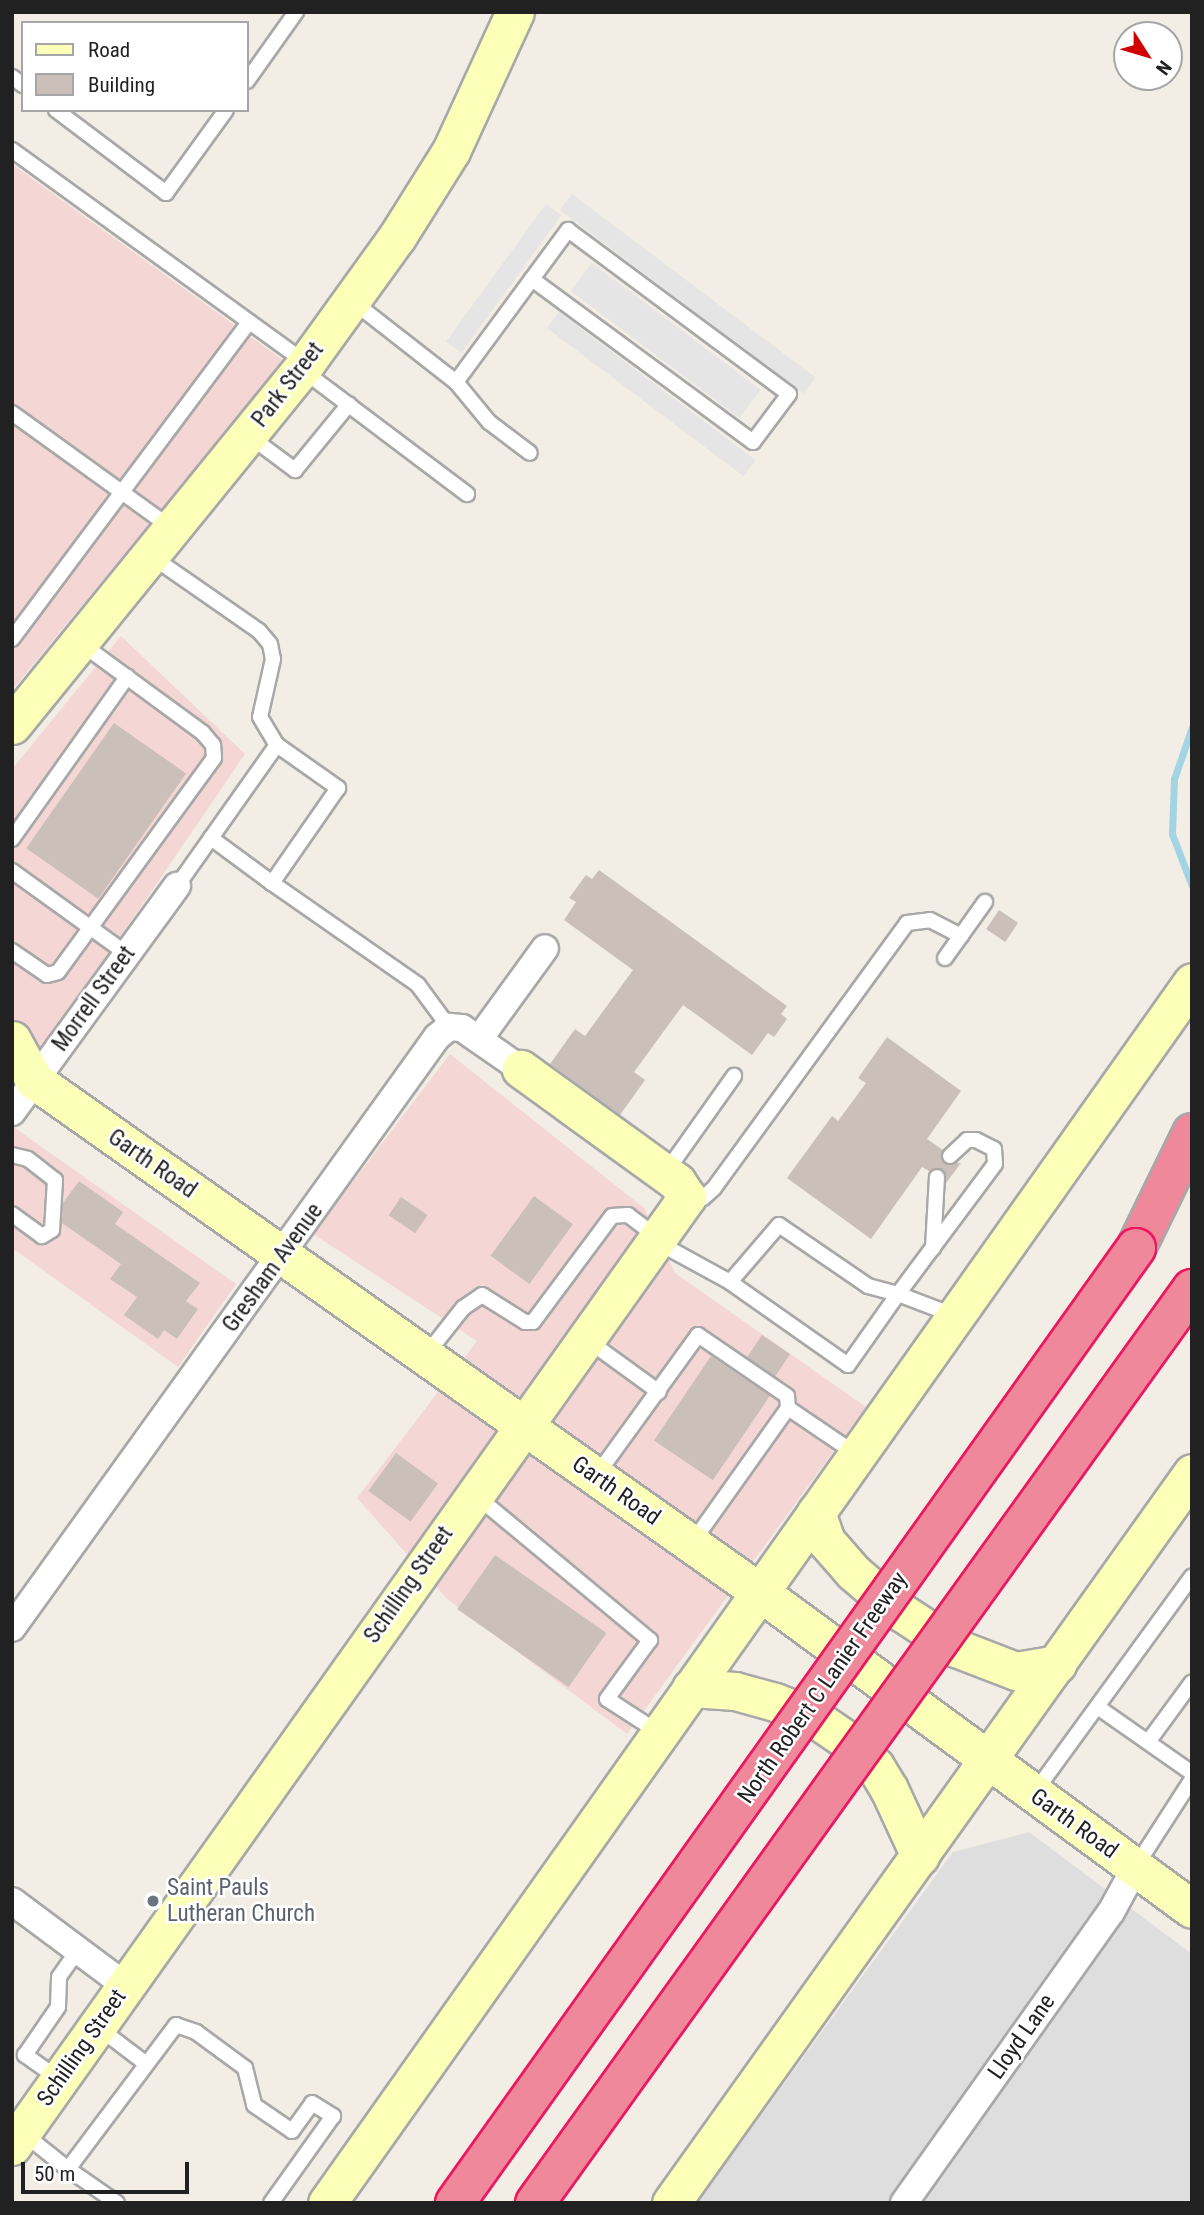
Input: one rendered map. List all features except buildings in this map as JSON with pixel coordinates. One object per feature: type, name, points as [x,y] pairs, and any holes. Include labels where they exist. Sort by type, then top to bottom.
[{"type":"highway","points":[[1136,1248],[1192,1133]]},
{"type":"highway","name":"North Robert C Lanier Freeway","points":[[455,2203],[1136,1248],[1192,1175]]},
{"type":"highway","points":[[535,2203],[1192,1289]]},
{"type":"main road","name":"Park Street","points":[[12,725],[248,435],[351,300],[451,151],[516,12]]},
{"type":"main road","points":[[327,2203],[359,2163],[658,1732],[761,1593],[856,1454],[1192,982]]},
{"type":"main road","name":"Garth Road","points":[[12,1040],[23,1080],[283,1256],[761,1593],[1192,1909]]},
{"type":"main road","points":[[521,1069],[676,1185]]},
{"type":"main road","name":"Schilling Street","points":[[17,2139],[655,1238],[676,1185]]},
{"type":"main road","points":[[671,2203],[1057,1664],[1187,1490]]},
{"type":"main road","points":[[816,1512],[826,1541],[853,1572],[895,1608],[956,1648],[1016,1671],[1057,1664]]},
{"type":"main road","points":[[691,1688],[735,1691],[775,1702],[813,1717],[848,1741],[875,1766],[889,1789],[920,1856]]},
{"type":"street","name":"Morrell Street","points":[[12,1112],[23,1080],[127,954],[177,886]]},
{"type":"street","points":[[479,1039],[545,948]]},
{"type":"street","points":[[449,1027],[479,1039],[521,1069]]},
{"type":"street","name":"Gresham Avenue","points":[[12,1628],[283,1256],[437,1037],[449,1027]]},
{"type":"street","name":"Lloyd Lane","points":[[904,2203],[1111,1912],[1135,1868]]},
{"type":"street","points":[[12,1901],[126,1986]]},
{"type":"lane","points":[[248,80],[296,12]]},
{"type":"lane","points":[[59,112],[166,193],[225,112]]},
{"type":"lane","points":[[12,150],[249,322],[349,404],[467,494]]},
{"type":"lane","points":[[456,382],[568,230],[789,394],[753,442],[532,279]]},
{"type":"lane","points":[[351,300],[456,382],[489,422],[530,453]]},
{"type":"lane","points":[[12,639],[249,322]]},
{"type":"lane","points":[[248,435],[295,470],[349,404]]},
{"type":"lane","points":[[12,413],[123,493],[161,542],[270,644],[273,659],[260,717],[277,745],[338,788],[272,883]]},
{"type":"lane","points":[[12,951],[54,976],[214,758],[213,745],[203,733],[79,642]]},
{"type":"lane","points":[[12,839],[127,677]]},
{"type":"lane","points":[[177,886],[277,745]]},
{"type":"lane","points":[[211,838],[418,985],[449,1027]]},
{"type":"lane","points":[[12,870],[127,954]]},
{"type":"lane","points":[[944,958],[985,902]]},
{"type":"lane","points":[[734,1076],[676,1185],[703,1198],[714,1188],[907,923],[930,920],[961,936]]},
{"type":"lane","points":[[425,1357],[463,1308],[482,1295],[525,1322],[533,1322],[612,1216],[628,1215],[655,1238],[730,1282],[848,1365],[995,1164],[994,1149],[976,1139],[967,1140],[950,1156]]},
{"type":"lane","points":[[12,1156],[28,1159],[55,1180],[52,1230],[43,1236],[12,1214]]},
{"type":"lane","points":[[933,1248],[937,1177]]},
{"type":"lane","points":[[730,1282],[779,1225],[869,1286],[956,1316]]},
{"type":"lane","points":[[596,1477],[698,1335],[787,1396],[788,1408],[691,1544]]},
{"type":"lane","points":[[585,1338],[659,1392]]},
{"type":"lane","points":[[788,1408],[856,1454]]},
{"type":"lane","points":[[473,1493],[650,1640],[607,1699],[658,1732]]},
{"type":"lane","points":[[1033,1794],[1192,1576]]},
{"type":"lane","points":[[1148,1742],[1192,1682]]},
{"type":"lane","points":[[1099,1707],[1192,1773]]},
{"type":"lane","points":[[1135,1868],[1192,1779]]},
{"type":"lane","points":[[60,2079],[24,2055],[58,2007],[59,1977],[78,1950]]},
{"type":"lane","points":[[68,2169],[176,2025],[195,2032],[245,2068],[254,2105],[292,2130],[312,2103],[332,2116],[271,2203]]},
{"type":"lane","points":[[97,2026],[145,2063]]},
{"type":"lane","points":[[17,2139],[68,2169],[117,2203]]},
{"type":"shaded area","points":[[12,164],[284,361],[12,690]]},
{"type":"shaded area","points":[[572,194],[816,378],[804,394],[560,210]]},
{"type":"shaded area","points":[[546,204],[561,215],[461,353],[446,342]]},
{"type":"shaded area","points":[[592,263],[761,390],[739,418],[571,291]]},
{"type":"shaded area","points":[[559,312],[755,460],[743,476],[547,328]]},
{"type":"shaded area","points":[[121,636],[245,754],[12,1096],[12,769]]},
{"type":"shaded area","points":[[450,1054],[644,1208],[675,1273],[866,1407],[627,1734],[447,1599],[357,1498],[477,1341],[313,1234]]},
{"type":"shaded area","points":[[12,1126],[236,1284],[178,1367],[12,1248]]},
{"type":"shaded area","points":[[1029,1832],[1192,1954],[1192,2203],[697,2203],[953,1852]]},
{"type":"waterway","points":[[1192,727],[1174,779],[1172,834],[1192,886]]},
{"type":"place","name":"Saint Pauls Lutheran Church","points":[[153,1901]]}]
